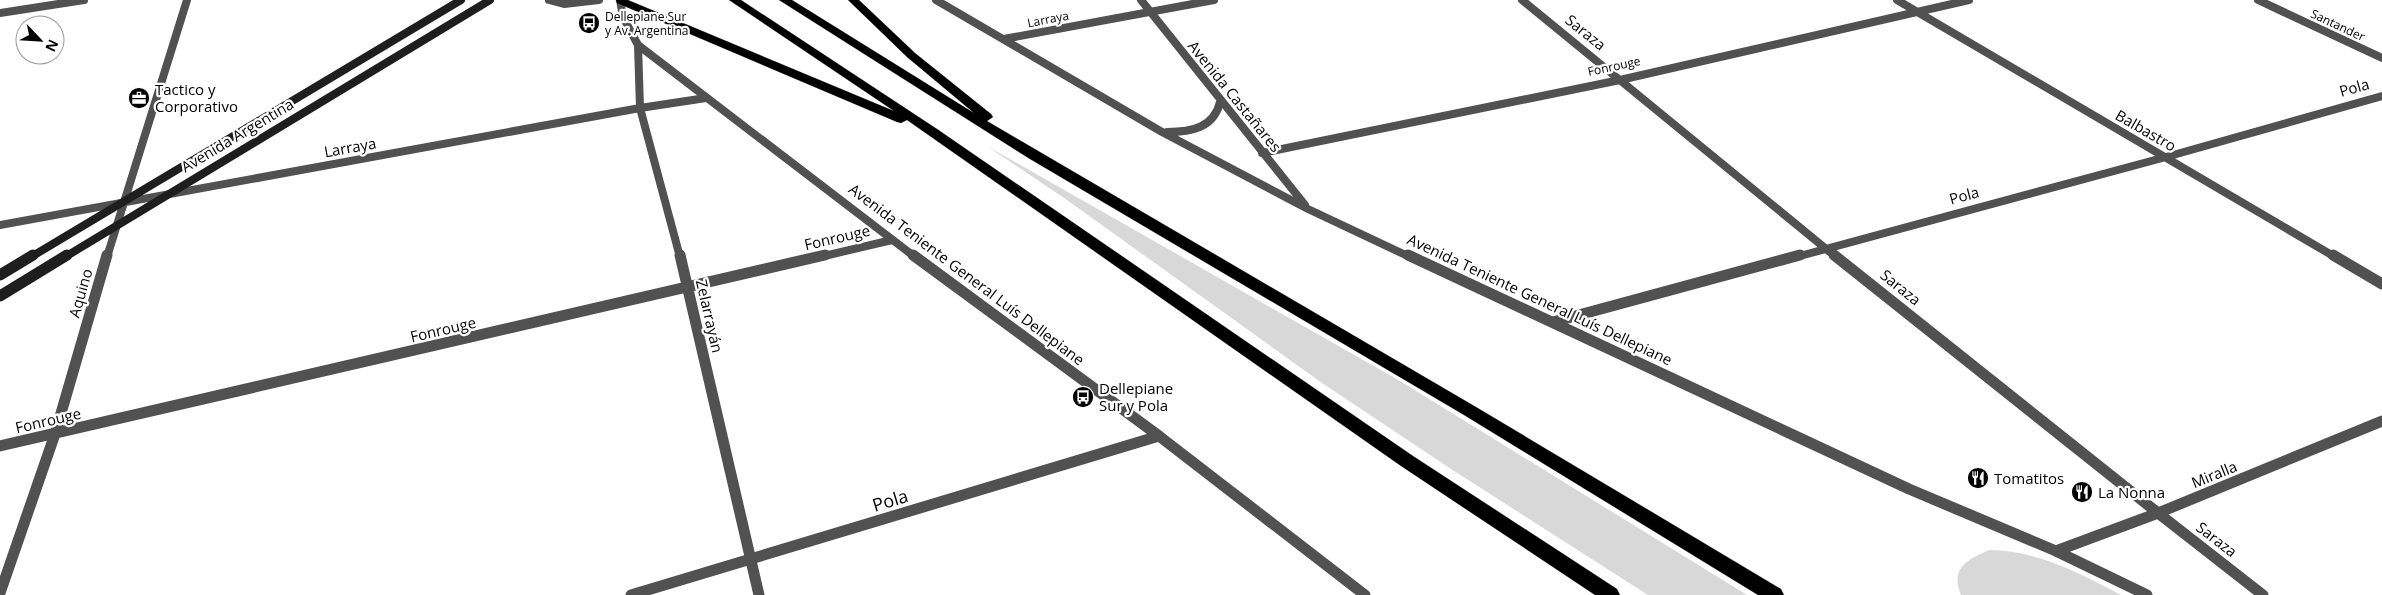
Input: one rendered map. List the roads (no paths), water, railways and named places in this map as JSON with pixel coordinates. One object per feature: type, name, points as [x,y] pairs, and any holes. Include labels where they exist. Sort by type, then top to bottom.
[{"type":"highway","points":[[734,0],[933,132],[1398,456],[1610,595]]},
{"type":"highway","points":[[784,0],[1034,156],[1470,411],[1774,595]]},
{"type":"highway","points":[[853,0],[911,55],[1034,156]]},
{"type":"highway","points":[[620,1],[933,132]]},
{"type":"main road","name":"Avenida Argentina","points":[[0,275],[461,0]]},
{"type":"main road","name":"Avenida Argentina","points":[[0,296],[490,0]]},
{"type":"street","points":[[0,13],[84,0]]},
{"type":"street","name":"Aquino","points":[[0,593],[55,434],[123,202],[187,0]]},
{"type":"street","points":[[549,0],[564,4],[599,0]]},
{"type":"street","name":"Avenida Teniente General Luís Dellepiane","points":[[936,0],[1162,132],[1308,209],[1955,509],[2056,551],[2147,595]]},
{"type":"street","name":"Avenida Castañares","points":[[1141,0],[1220,102],[1308,209]]},
{"type":"street","name":"Larraya","points":[[1004,40],[1214,0]]},
{"type":"street","name":"Saraza","points":[[1522,0],[1826,249],[2263,595]]},
{"type":"street","name":"Balbastro","points":[[1897,0],[2382,284]]},
{"type":"street","name":"Fonrouge","points":[[1262,153],[1620,80],[1969,0]]},
{"type":"street","name":"Santander","points":[[2258,0],[2382,58]]},
{"type":"street","name":"Avenida Teniente General Luís Dellepiane","points":[[620,1],[623,17],[638,45],[892,240],[1159,436],[1364,595]]},
{"type":"street","name":"Zelarrayán","points":[[638,45],[640,108],[688,287],[759,595]]},
{"type":"street","name":"Pola","points":[[1552,322],[2166,157],[2382,96]]},
{"type":"street","name":"Larraya","points":[[0,225],[640,108],[706,98]]},
{"type":"street","points":[[1162,132],[1178,133],[1206,126],[1215,119],[1219,111],[1220,102]]},
{"type":"street","name":"Fonrouge","points":[[0,446],[892,240]]},
{"type":"street","name":"Miralla","points":[[2056,551],[2158,513],[2382,421]]},
{"type":"street","name":"Pola","points":[[631,595],[1159,436]]},
{"type":"place","name":"Dellepiane Sur y Av. Argentina","points":[[589,23]]},
{"type":"place","name":"Tactico y Corporativo","points":[[139,98]]},
{"type":"place","name":"Dellepiane Sur y Pola","points":[[1083,397]]},
{"type":"place","name":"Tomatitos","points":[[1978,478]]},
{"type":"place","name":"La Nonna","points":[[2082,492]]}]
